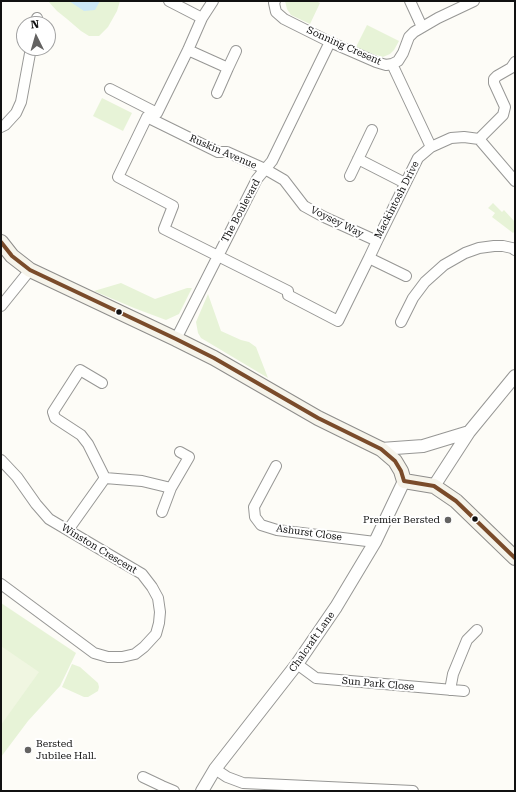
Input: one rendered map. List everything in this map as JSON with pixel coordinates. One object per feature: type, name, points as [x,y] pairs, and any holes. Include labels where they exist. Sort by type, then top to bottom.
[{"type":"main road","points":[[1,242],[12,256],[30,270],[214,358],[318,418],[380,449],[395,462],[401,471],[404,481],[434,486],[456,501],[515,558]]},
{"type":"street","points":[[169,1],[202,18]]},
{"type":"street","points":[[213,1],[202,18],[157,112],[147,117],[118,177],[173,206],[164,228],[218,256]]},
{"type":"street","name":"Sonning Cresent","points":[[275,1],[276,12],[284,19],[330,42],[386,65],[398,61],[403,53],[409,37],[414,32],[474,1]]},
{"type":"street","points":[[410,1],[422,27]]},
{"type":"street","name":"The Boulevard","points":[[176,339],[257,179],[272,161],[330,42]]},
{"type":"street","points":[[188,50],[228,68]]},
{"type":"street","points":[[217,93],[236,51]]},
{"type":"street","points":[[1,127],[16,113],[21,102],[30,56]]},
{"type":"street","points":[[515,62],[511,68],[494,79],[494,83],[505,107],[503,115],[479,139],[515,181]]},
{"type":"street","points":[[392,64],[431,147]]},
{"type":"street","points":[[110,89],[157,112]]},
{"type":"street","name":"Ruskin Avenue","points":[[147,117],[218,152],[227,152],[265,170]]},
{"type":"street","points":[[350,176],[372,130]]},
{"type":"street","name":"Mackintosh Drive","points":[[218,256],[288,291],[288,295],[338,321],[418,158],[431,147],[451,138],[464,137],[479,139]]},
{"type":"street","points":[[358,159],[405,183]]},
{"type":"street","name":"Voysey Way","points":[[265,170],[284,180],[304,206],[324,217],[377,241]]},
{"type":"street","points":[[402,322],[421,287],[444,265],[464,253],[479,248],[503,246],[515,250]]},
{"type":"street","points":[[369,258],[406,276]]},
{"type":"street","points":[[1,306],[30,270]]},
{"type":"street","points":[[102,383],[80,370],[53,412],[55,418],[81,435],[88,444],[105,478]]},
{"type":"street","points":[[434,486],[469,432],[515,376]]},
{"type":"street","points":[[380,449],[423,446],[469,432]]},
{"type":"street","points":[[162,512],[171,488],[189,457],[180,452]]},
{"type":"street","name":"Winston Crescent","points":[[1,460],[17,477],[36,504],[49,519],[142,574],[158,598],[160,612],[156,634],[135,654],[122,657],[108,657],[94,653],[1,584]]},
{"type":"street","name":"Ashurst Close","points":[[276,466],[254,507],[255,517],[261,525],[277,530],[375,542]]},
{"type":"street","points":[[105,478],[142,481],[171,488]]},
{"type":"street","points":[[68,530],[105,478]]},
{"type":"street","name":"Chalcraft Lane","points":[[202,791],[215,769],[297,664],[336,607],[375,542],[404,481]]},
{"type":"street","points":[[450,690],[453,674],[467,640],[477,630]]},
{"type":"street","name":"Sun Park Close","points":[[297,664],[316,678],[464,691]]},
{"type":"street","points":[[215,769],[227,777],[243,783],[413,791]]},
{"type":"street","points":[[143,777],[174,791]]},
{"type":"green space","points":[[48,1],[120,1],[117,11],[108,27],[99,36],[89,36],[57,11]]},
{"type":"green space","points":[[285,1],[316,1],[320,3],[310,24],[291,15],[287,9]]},
{"type":"green space","points":[[367,25],[399,41],[390,54],[383,57],[356,47]]},
{"type":"green space","points":[[102,98],[132,113],[123,131],[93,116]]},
{"type":"green space","points":[[493,203],[502,212],[504,210],[515,222],[515,231],[513,233],[492,217],[495,213],[488,208]]},
{"type":"green space","points":[[121,283],[155,299],[187,288],[192,288],[179,314],[166,320],[94,291]]},
{"type":"green space","points":[[208,294],[221,331],[249,342],[256,347],[268,378],[201,338],[198,333],[196,322]]},
{"type":"green space","points":[[1,603],[76,653],[60,686],[28,721],[1,757]]},
{"type":"green space","points":[[1,646],[39,672],[1,725]]},
{"type":"green space","points":[[72,664],[80,667],[98,683],[98,691],[88,697],[84,697],[62,687]]},
{"type":"water","points":[[69,1],[100,1],[95,10],[84,11]]},
{"type":"transit line","points":[[1,242],[12,256],[30,270],[214,358],[318,418],[381,449],[395,461],[401,471],[404,481],[434,486],[456,501],[515,558]]},
{"type":"place","name":"Premier Bersted","points":[[448,520]]},
{"type":"place","name":"Bersted Jubilee Hall.","points":[[28,750]]}]
